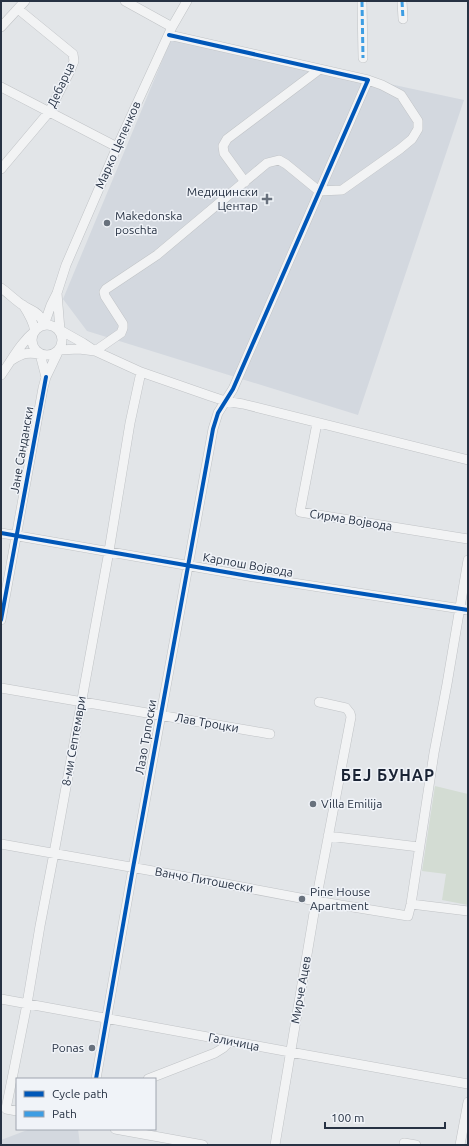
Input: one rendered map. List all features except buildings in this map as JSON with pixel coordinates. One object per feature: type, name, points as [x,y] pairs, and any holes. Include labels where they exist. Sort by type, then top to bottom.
[{"type":"street","points":[[1,27],[25,1]]},
{"type":"street","points":[[59,350],[79,349],[95,351],[121,333],[124,328],[123,324],[104,292],[157,255],[267,163],[279,160],[319,191],[342,190],[400,149],[412,139],[418,129],[418,120],[401,95],[382,85],[368,80],[171,31],[125,1]]},
{"type":"street","name":"Марко Цепенков","points":[[57,294],[66,265],[117,147],[171,31],[187,1]]},
{"type":"street","points":[[362,1],[363,58]]},
{"type":"street","points":[[402,1],[403,19]]},
{"type":"street","name":"Дебарца","points":[[1,169],[49,112],[74,61],[73,54],[18,8]]},
{"type":"street","points":[[245,182],[224,154],[223,146],[227,139],[320,69]]},
{"type":"street","name":"Лазо Трпоски","points":[[96,1078],[160,715],[213,429],[218,413],[233,389],[368,80]]},
{"type":"street","points":[[1,87],[117,147]]},
{"type":"street","points":[[1,288],[23,306],[32,310],[42,318],[44,325]]},
{"type":"street","points":[[44,325],[51,305],[57,294]]},
{"type":"street","points":[[12,360],[22,354],[33,352],[45,355],[55,354],[62,346],[63,338],[60,330],[57,294]]},
{"type":"street","points":[[32,310],[51,305]]},
{"type":"street","points":[[23,306],[33,323],[35,331],[32,341],[36,350],[40,354]]},
{"type":"street","points":[[1,375],[24,340],[40,326],[52,325],[95,351],[141,372],[225,401],[243,404],[468,460]]},
{"type":"street","name":"Јане Сандански","points":[[1,620],[46,377],[59,350]]},
{"type":"street","name":"Јане Сандански","points":[[40,354],[46,377]]},
{"type":"street","name":"8-ми Септември","points":[[16,1111],[6,1109],[27,1004],[109,551],[130,423],[141,372]]},
{"type":"street","name":"Сирма Војвода","points":[[317,423],[300,512],[468,539]]},
{"type":"street","name":"Карпош Војвода","points":[[1,533],[262,578],[464,609]]},
{"type":"street","points":[[468,560],[464,609],[434,752],[411,904],[468,912]]},
{"type":"street","name":"Лав Троцки","points":[[1,688],[270,734]]},
{"type":"street","name":"Мирче Ацев","points":[[275,1145],[316,901],[351,717],[346,708],[319,702]]},
{"type":"street","points":[[328,836],[419,847]]},
{"type":"street","name":"Ванчо Питошески","points":[[1,844],[316,901],[408,916],[411,904]]},
{"type":"street","name":"Галичица","points":[[1,999],[290,1052],[468,1082]]},
{"type":"street","points":[[151,1078],[215,1053],[224,1048],[230,1041]]},
{"type":"street","points":[[460,1145],[468,1102]]},
{"type":"street","points":[[121,1130],[204,1145]]},
{"type":"street","points":[[404,1142],[416,1145]]},
{"type":"shaded area","name":"Медицински Центар","points":[[172,37],[464,100],[358,415],[87,331],[63,299]]},
{"type":"shaded area","points":[[435,786],[468,794],[468,905],[442,900],[446,874],[422,871]]},
{"type":"shaded area","points":[[27,1130],[78,1130],[80,1145],[1,1145],[1,1140]]},
{"type":"marked path","points":[[362,1],[363,58]]},
{"type":"marked path","points":[[402,1],[403,19]]},
{"type":"cycle path","points":[[96,1078],[213,429],[218,413],[233,389],[368,80],[169,35]]},
{"type":"cycle path","points":[[1,620],[46,377]]},
{"type":"cycle path","points":[[1,533],[254,577],[468,610]]},
{"type":"place","name":"Медицински Центар","points":[[267,199]]},
{"type":"place","name":"Makedonska poschta","points":[[107,223]]},
{"type":"place","name":"Villa Emilija","points":[[313,804]]},
{"type":"place","name":"Pine House Apartment","points":[[302,899]]},
{"type":"place","name":"Ponas","points":[[92,1048]]},
{"type":"district","name":"БЕЈ БУНАР","points":[[388,775]]}]
